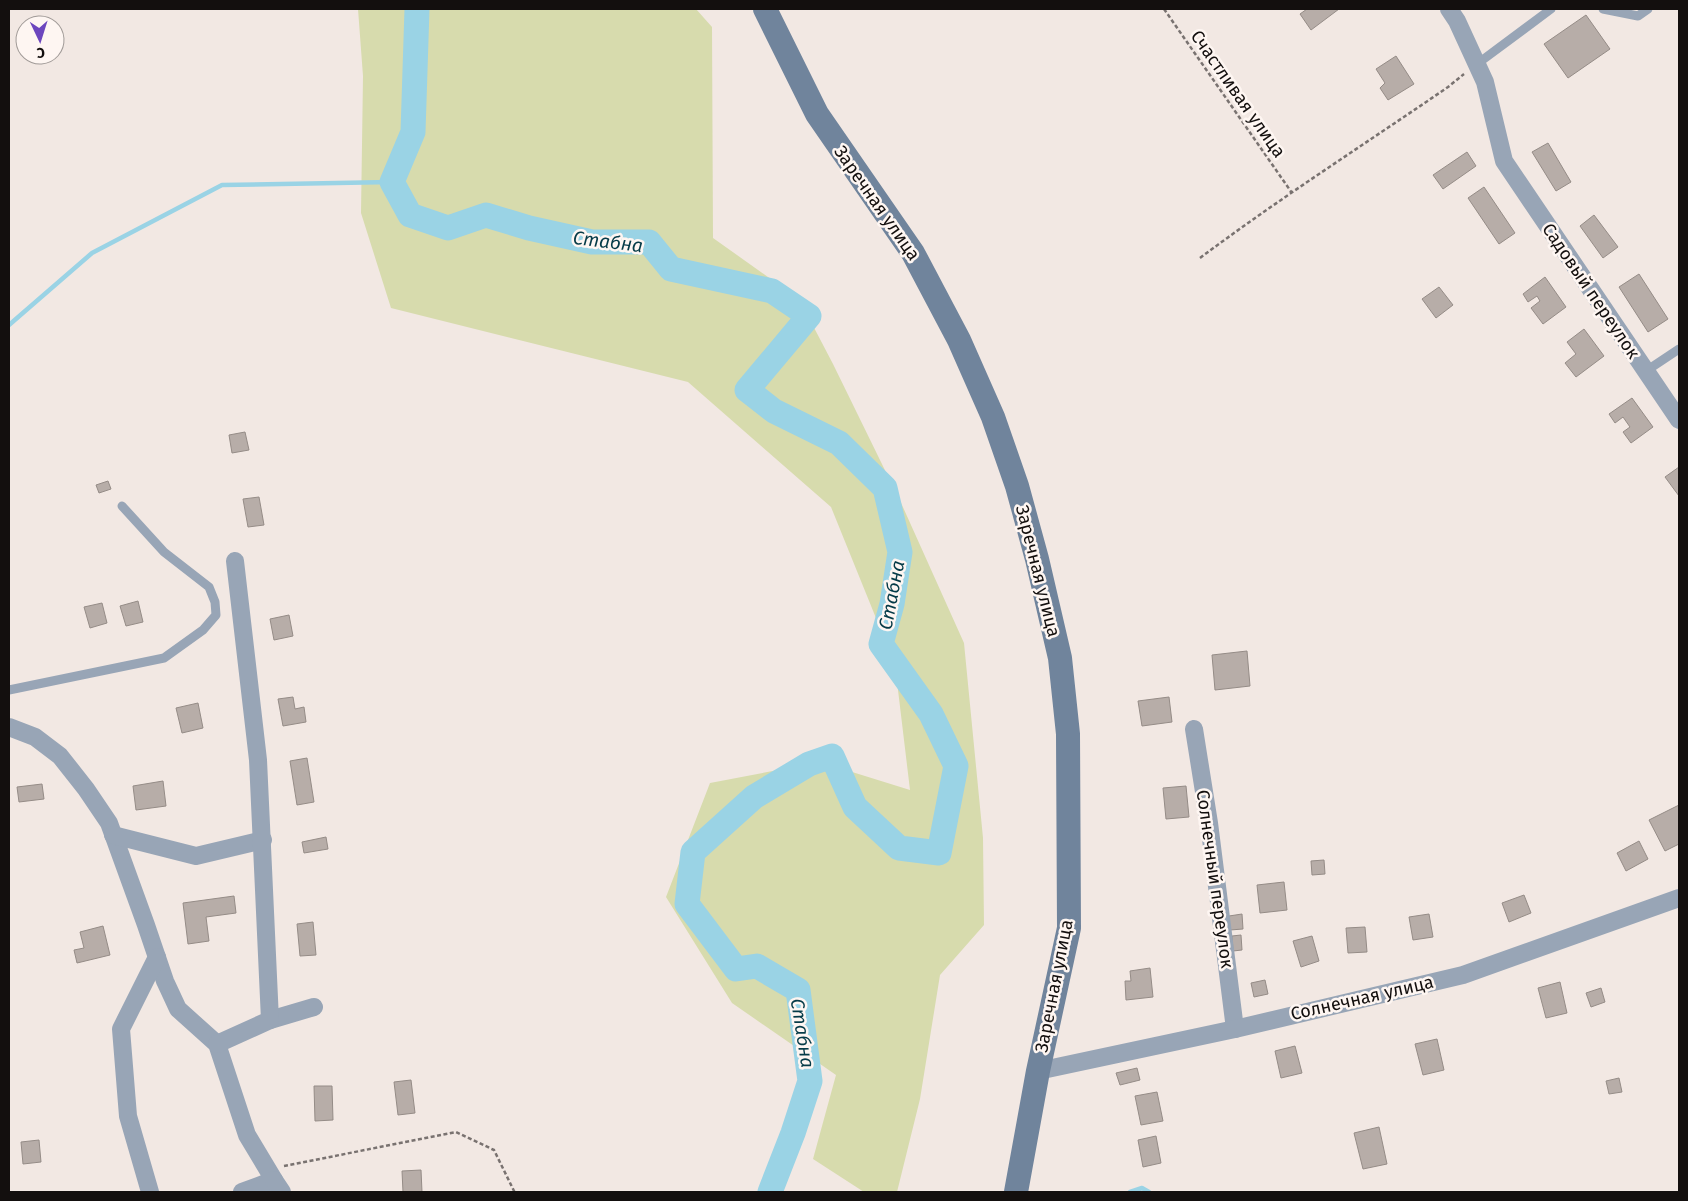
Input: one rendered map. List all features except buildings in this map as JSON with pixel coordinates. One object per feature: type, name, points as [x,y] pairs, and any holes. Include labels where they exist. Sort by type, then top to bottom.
[{"type":"street","name":"Заречная улица","points":[[765,9],[817,114],[913,253],[959,340],[993,417],[1017,486],[1037,559],[1060,658],[1068,734],[1070,812],[1069,928],[1038,1071],[1016,1192]]},
{"type":"street","points":[[1449,9],[1457,21],[1476,64]]},
{"type":"street","name":"Садовый переулок","points":[[1476,64],[1485,82],[1504,161],[1679,420]]},
{"type":"street","points":[[235,561],[258,760],[270,1020]]},
{"type":"street","points":[[9,727],[35,737],[60,756],[108,823],[164,982],[178,1009],[217,1044],[247,1135],[274,1180],[242,1192]]},
{"type":"street","name":"Солнечный переулок","points":[[1194,729],[1235,1029]]},
{"type":"street","points":[[113,835],[196,856],[263,840]]},
{"type":"street","name":"Солнечная улица","points":[[1038,1071],[1235,1029],[1463,975],[1679,898]]},
{"type":"street","points":[[150,1192],[128,1116],[121,1029],[157,958]]},
{"type":"street","points":[[217,1044],[270,1020],[314,1007]]},
{"type":"lane","points":[[1476,64],[1551,9]]},
{"type":"lane","points":[[1603,9],[1638,16],[1648,9]]},
{"type":"lane","points":[[1646,371],[1679,349]]},
{"type":"lane","points":[[9,690],[164,658],[203,630],[216,615],[215,602],[209,587],[164,552],[122,506]]},
{"type":"path","name":"Счастливая улица","points":[[1164,9],[1292,193]]},
{"type":"path","points":[[1200,258],[1343,156],[1448,87],[1476,64]]},
{"type":"path","points":[[274,1180],[456,1132],[494,1150],[514,1191],[517,1192]]},
{"type":"green space","points":[[358,9],[696,9],[712,27],[713,238],[799,299],[902,505],[964,643],[983,838],[984,925],[940,975],[920,1099],[897,1192],[864,1192],[813,1159],[836,1075],[732,1003],[666,897],[710,783],[820,762],[910,790],[895,665],[831,507],[688,382],[391,308],[361,213],[363,76]]},
{"type":"waterway","name":"Стабна","points":[[417,9],[413,132],[392,182],[410,215],[448,228],[486,215],[529,228],[592,242],[649,242],[671,269],[772,291],[809,316],[747,390],[774,411],[839,443],[885,488],[900,552],[892,604],[881,644],[931,714],[956,766],[939,853],[899,848],[855,807],[832,756],[809,764],[754,797],[693,852],[687,904],[736,969],[757,966],[798,990],[810,1081],[793,1133],[770,1192]]},
{"type":"waterway","points":[[9,325],[92,253],[222,185],[392,182]]},
{"type":"waterway","points":[[1130,1192],[1142,1188],[1149,1192]]}]
